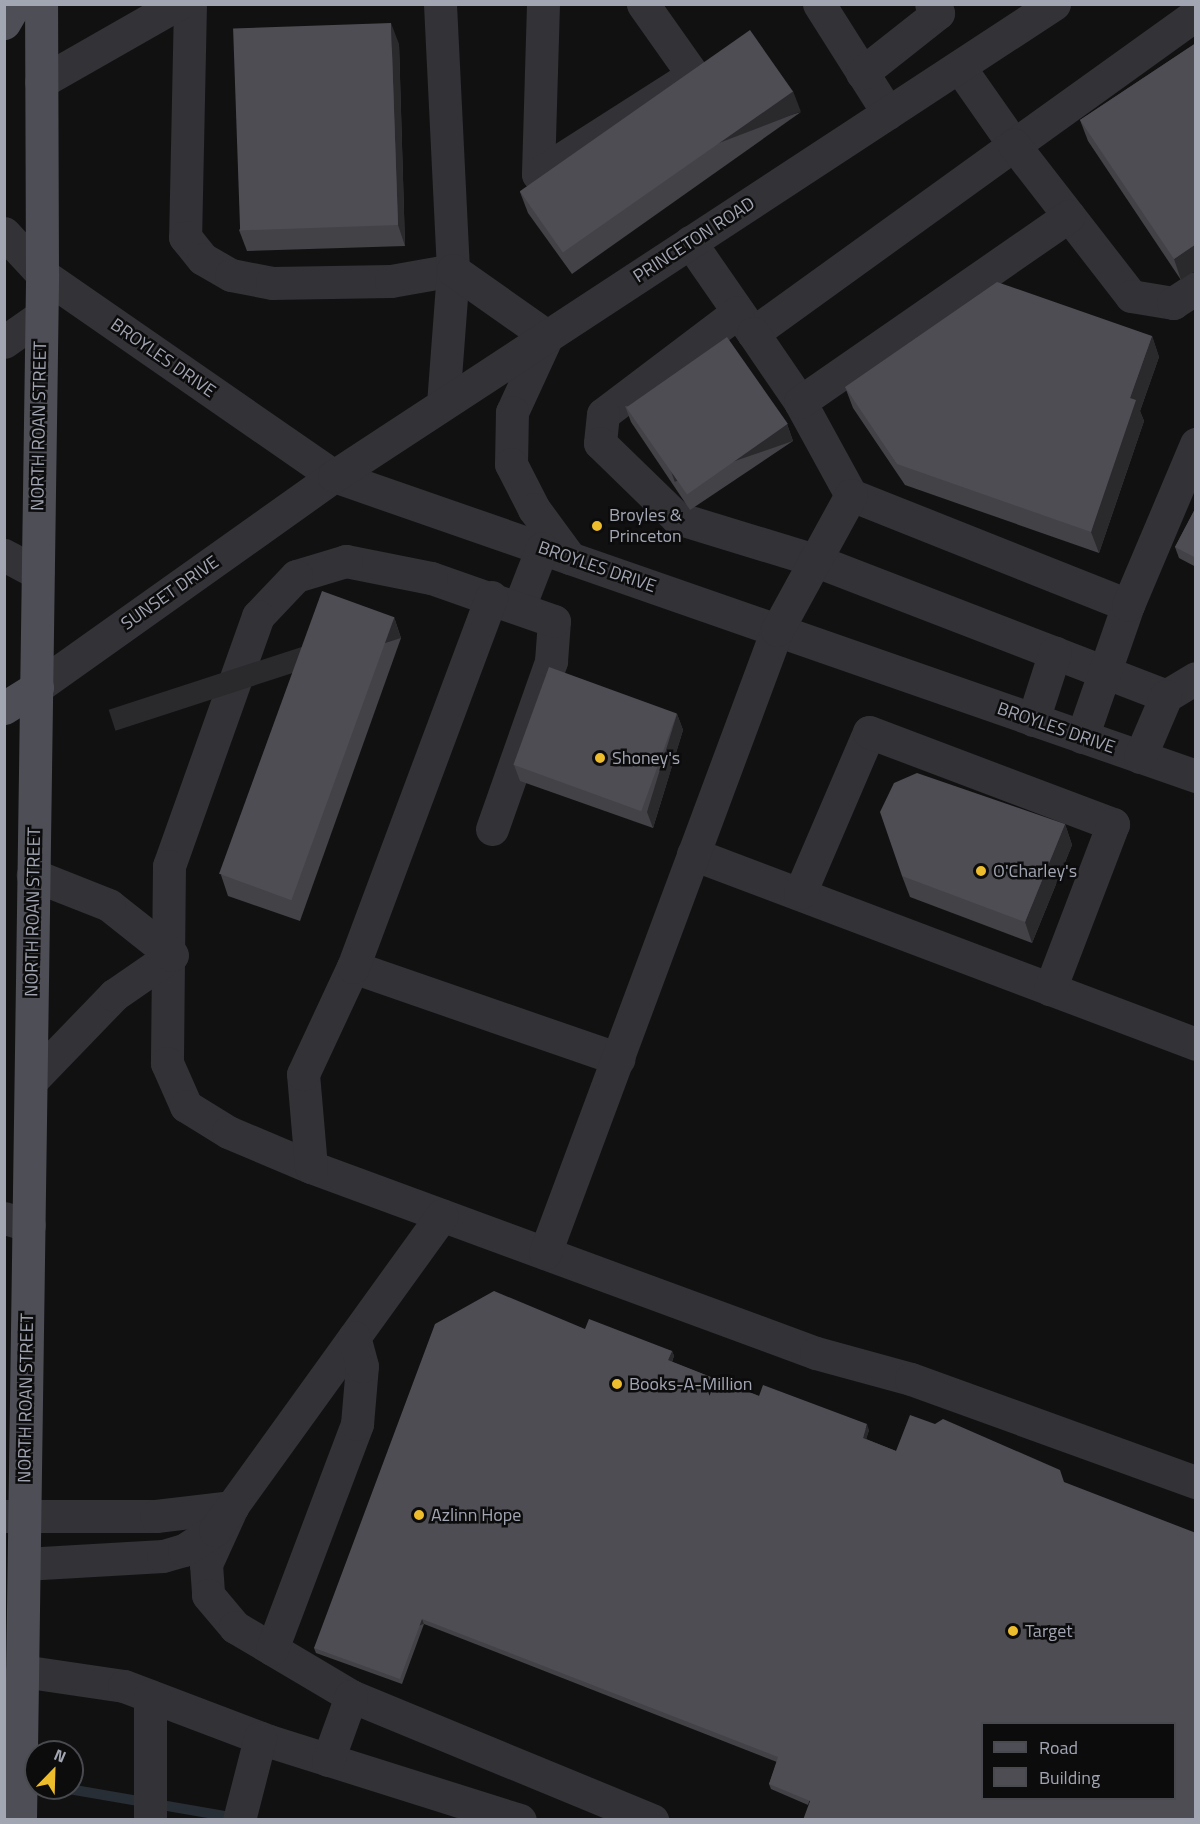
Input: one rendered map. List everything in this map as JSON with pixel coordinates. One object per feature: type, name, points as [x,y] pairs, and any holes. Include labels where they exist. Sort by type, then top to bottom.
[{"type":"main road","points":[[4,23],[15,4]]},
{"type":"main road","name":"NORTH ROAN STREET","points":[[20,1820],[24,1564],[14,1516],[17,1221],[31,1081],[42,274],[41,4]]},
{"type":"main road","name":"SUNSET DRIVE","points":[[4,708],[37,687]]},
{"type":"street","points":[[41,82],[178,4]]},
{"type":"street","points":[[190,4],[185,237],[203,259],[231,275],[272,283],[391,280],[453,270],[547,336],[512,412],[511,464],[556,553],[505,602],[353,967],[303,1074],[311,1167]]},
{"type":"street","points":[[440,4],[453,270],[443,404]]},
{"type":"street","points":[[552,7],[538,174],[693,75],[643,4]]},
{"type":"street","points":[[819,4],[888,113]]},
{"type":"street","points":[[862,73],[938,13],[931,4]]},
{"type":"street","name":"PRINCETON ROAD","points":[[334,476],[888,113],[960,69],[1054,4]]},
{"type":"street","points":[[1166,696],[814,560],[677,518],[600,443],[603,414],[1014,145],[1196,14]]},
{"type":"street","points":[[960,69],[1014,145],[1131,296],[1173,303],[1196,288]]},
{"type":"street","points":[[800,402],[1069,216]]},
{"type":"street","name":"BROYLES DRIVE","points":[[4,233],[42,274],[334,476],[1196,776]]},
{"type":"street","points":[[690,242],[800,402],[851,495],[1128,605]]},
{"type":"street","points":[[4,342],[41,316]]},
{"type":"street","points":[[1082,737],[1103,670],[1128,605],[1196,444]]},
{"type":"street","name":"SUNSET DRIVE","points":[[37,687],[334,476]]},
{"type":"street","points":[[545,1253],[777,630],[851,495]]},
{"type":"street","points":[[4,555],[38,573]]},
{"type":"street","points":[[492,829],[551,661],[554,621],[505,602],[346,561],[296,576],[258,616],[169,866],[172,955],[167,1063],[186,1106],[228,1132],[311,1167],[816,1353],[911,1379],[1196,1482]]},
{"type":"street","points":[[1033,720],[1055,652]]},
{"type":"street","points":[[1140,757],[1166,696],[1196,678]]},
{"type":"street","points":[[800,893],[869,732],[1113,824],[1050,989]]},
{"type":"street","points":[[693,854],[1196,1044]]},
{"type":"street","points":[[33,875],[109,905],[172,955]]},
{"type":"street","points":[[31,1081],[114,995],[172,955]]},
{"type":"street","points":[[353,967],[618,1059]]},
{"type":"street","points":[[24,1564],[174,1553],[215,1530],[442,1215]]},
{"type":"street","points":[[272,1649],[357,1424],[363,1392],[354,1336]]},
{"type":"street","points":[[14,1516],[156,1516],[232,1507]]},
{"type":"street","points":[[232,1507],[206,1564],[208,1595],[235,1627],[351,1696],[652,1820]]},
{"type":"street","points":[[22,1671],[124,1686],[260,1737],[520,1820]]},
{"type":"street","points":[[150,1696],[150,1820]]},
{"type":"street","points":[[328,1760],[351,1696]]},
{"type":"street","points":[[239,1820],[260,1737]]},
{"type":"building","points":[[391,23],[398,225],[240,230],[233,29]]},
{"type":"building","points":[[750,30],[793,91],[563,253],[520,191]]},
{"type":"building","points":[[1196,43],[1196,244],[1174,259],[1080,120]]},
{"type":"building","points":[[997,282],[1152,336],[1130,398],[1136,400],[1091,532],[897,464],[845,387]]},
{"type":"building","points":[[727,337],[788,424],[687,494],[626,408]]},
{"type":"building","points":[[1196,507],[1196,558],[1175,547]]},
{"type":"building","points":[[322,591],[394,617],[291,900],[219,874]]},
{"type":"building","name":"Shoney's","points":[[549,667],[677,714],[641,811],[513,765]]},
{"type":"building","name":"O'Charley's","points":[[917,773],[1065,824],[1025,922],[902,876],[880,812],[894,783]]},
{"type":"building","points":[[494,1291],[585,1329],[589,1319],[672,1351],[668,1360],[759,1396],[763,1385],[867,1424],[863,1438],[896,1451],[910,1415],[935,1424],[943,1419],[1060,1470],[1064,1482],[1196,1533],[1196,1820],[803,1820],[810,1801],[769,1784],[778,1757],[422,1619],[400,1679],[314,1648],[435,1324]]},
{"type":"waterway","points":[[84,1792],[237,1818]]},
{"type":"place","name":"Broyles & Princeton","points":[[597,526]]},
{"type":"place","name":"Shoney's","points":[[600,758]]},
{"type":"place","name":"O'Charley's","points":[[981,871]]},
{"type":"place","name":"Books-A-Million","points":[[617,1384]]},
{"type":"place","name":"Azlinn Hope","points":[[419,1515]]},
{"type":"place","name":"Target","points":[[1013,1631]]}]
